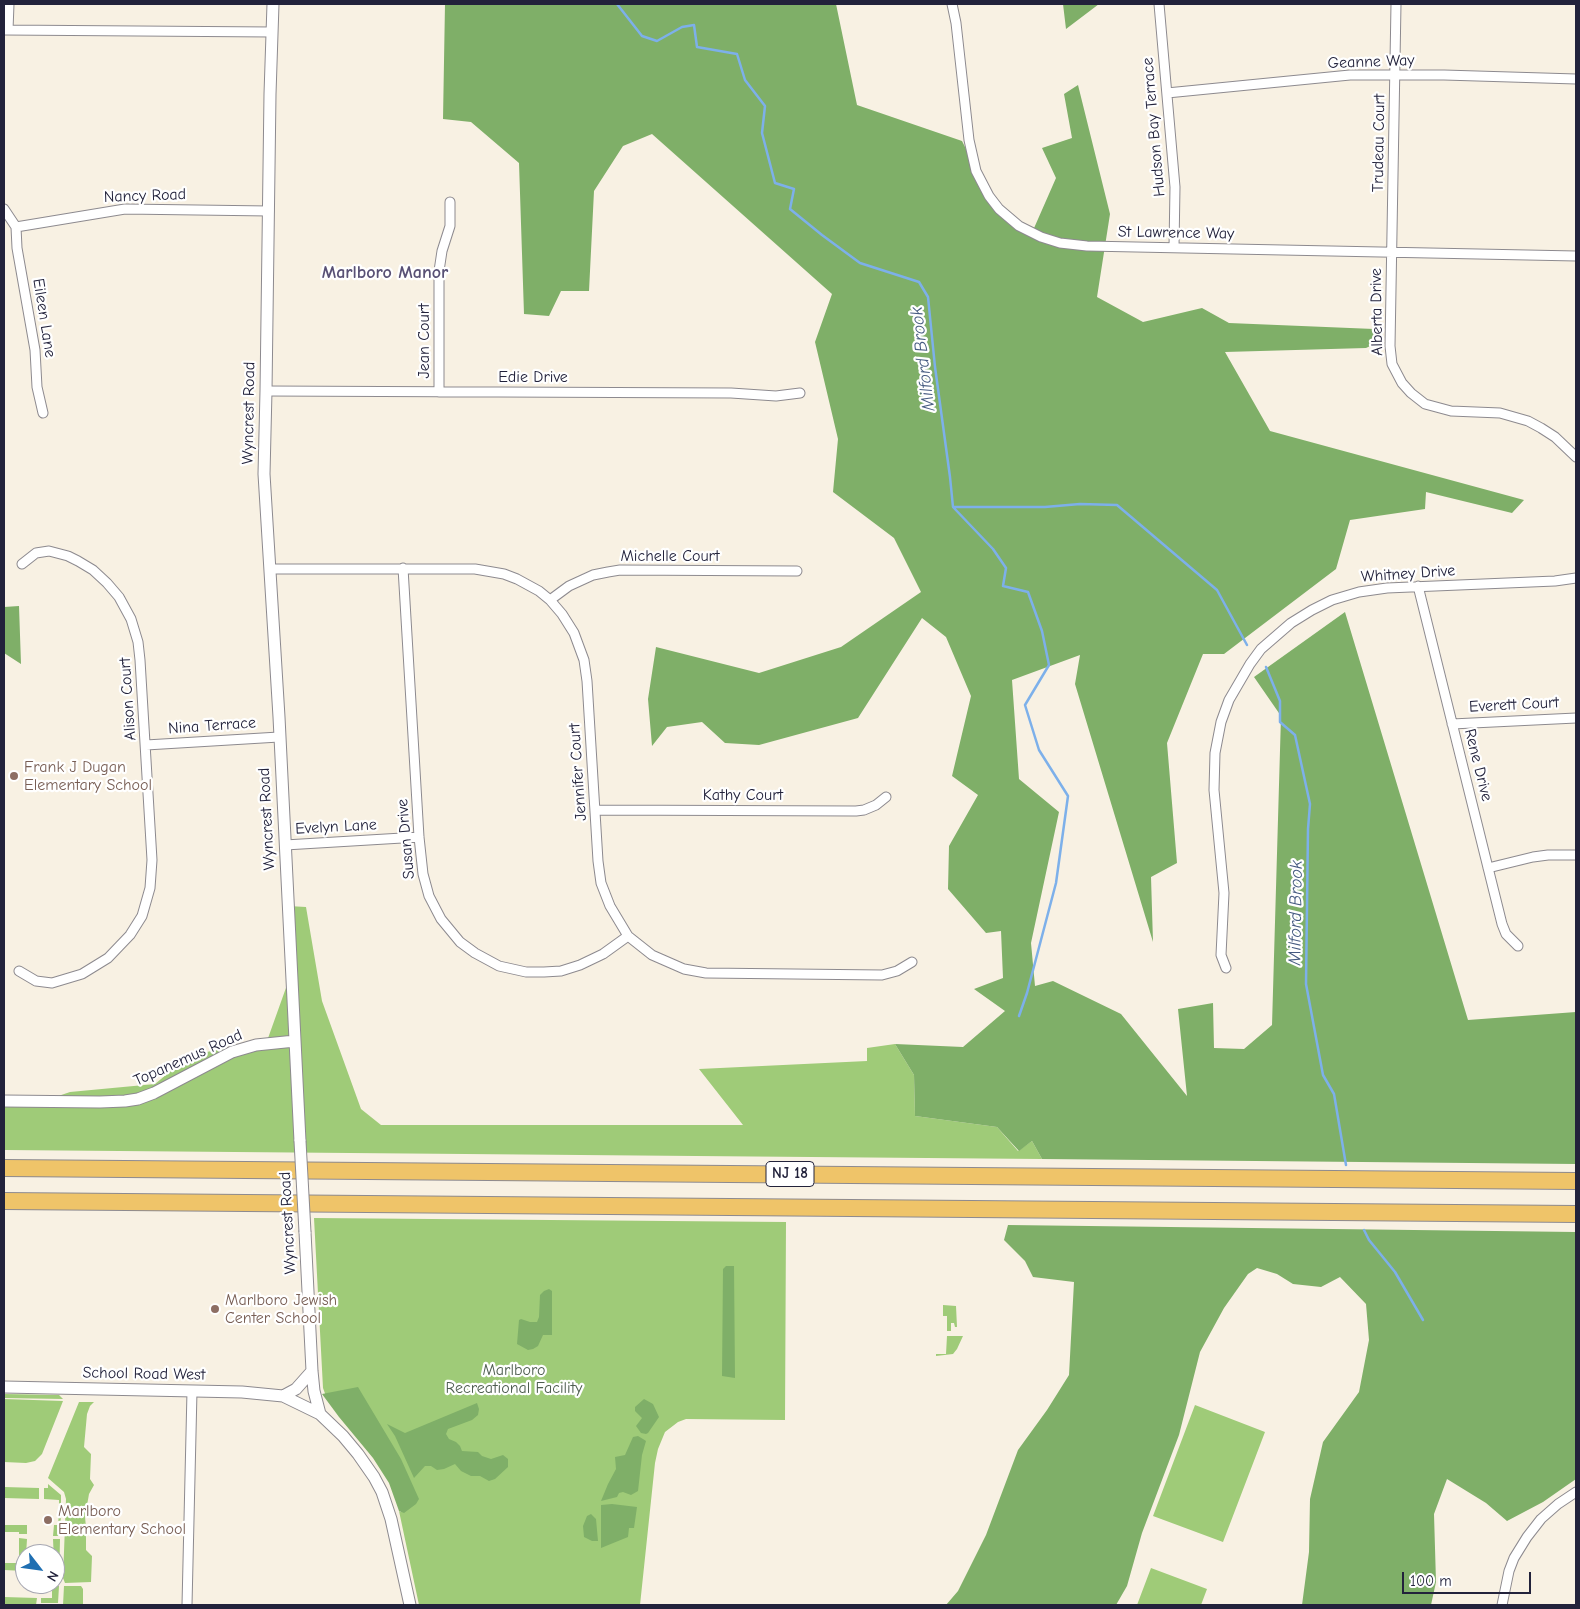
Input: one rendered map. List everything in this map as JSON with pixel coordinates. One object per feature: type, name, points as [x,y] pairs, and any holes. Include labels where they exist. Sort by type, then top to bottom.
[{"type":"highway","name":"NJ 18","points":[[4,1168],[1576,1181]]},
{"type":"highway","name":"NJ 18","points":[[4,1201],[1576,1214]]},
{"type":"street","points":[[9,4],[6,30],[272,32]]},
{"type":"street","name":"Wyncrest Road","points":[[273,4],[264,474],[312,1371],[314,1391],[320,1414]]},
{"type":"street","name":"St Lawrence Way","points":[[952,4],[972,154],[983,185],[999,209],[1031,233],[1060,243],[1087,246],[1576,256]]},
{"type":"street","name":"Hudson Bay Terrace","points":[[1159,4],[1175,186],[1174,247]]},
{"type":"street","name":"Trudeau Court","points":[[1391,252],[1396,4]]},
{"type":"street","name":"Geanne Way","points":[[1168,92],[1350,75],[1576,79]]},
{"type":"street","name":"Jean Court","points":[[439,392],[439,271],[442,251],[450,226],[450,202]]},
{"type":"street","name":"Nancy Road","points":[[16,228],[125,208],[269,211]]},
{"type":"street","points":[[4,209],[16,228]]},
{"type":"street","name":"Eileen Lane","points":[[16,228],[17,248],[35,350],[37,388],[43,413]]},
{"type":"street","name":"Alberta Drive","points":[[1391,252],[1391,356],[1397,376],[1411,393],[1425,404],[1443,410],[1500,413],[1528,421],[1555,437],[1576,457]]},
{"type":"street","name":"Edie Drive","points":[[266,391],[731,393],[776,396],[800,393]]},
{"type":"street","name":"Alison Court","points":[[18,971],[41,983],[55,982],[76,977],[108,958],[124,943],[135,928],[146,904],[152,875],[146,745],[138,642],[131,619],[119,597],[107,583],[93,570],[78,561],[49,551],[36,553],[22,564]]},
{"type":"street","name":"Susan Drive","points":[[403,568],[419,837],[423,874],[429,896],[436,911],[448,929],[460,942],[475,953],[492,963],[526,972],[561,970],[592,960],[628,936]]},
{"type":"street","name":"Jennifer Court","points":[[270,569],[475,569],[490,571],[517,579],[539,591],[550,600],[574,633],[584,660],[596,810],[598,861],[602,883],[610,906],[628,936],[652,955],[684,969],[706,974],[882,975],[897,971],[912,962]]},
{"type":"street","name":"Michelle Court","points":[[550,600],[569,586],[593,575],[620,570],[797,571]]},
{"type":"street","name":"Whitney Drive","points":[[1226,968],[1221,955],[1220,944],[1224,893],[1214,776],[1215,753],[1221,722],[1233,692],[1261,650],[1291,623],[1312,610],[1332,600],[1359,592],[1379,588],[1555,581],[1576,578]]},
{"type":"street","name":"Rene Drive","points":[[1418,586],[1502,924],[1506,934],[1518,946]]},
{"type":"street","name":"Everett Court","points":[[1452,724],[1576,718]]},
{"type":"street","name":"Nina Terrace","points":[[146,745],[279,737]]},
{"type":"street","name":"Kathy Court","points":[[596,810],[856,811],[876,805],[886,797]]},
{"type":"street","name":"Evelyn Lane","points":[[285,845],[419,837]]},
{"type":"street","points":[[1488,868],[1533,857],[1576,855]]},
{"type":"street","name":"Topanemus Road","points":[[4,1101],[100,1102],[138,1099],[154,1093],[232,1052],[256,1046],[294,1041]]},
{"type":"street","points":[[283,1396],[296,1389],[312,1371]]},
{"type":"street","name":"School Road West","points":[[4,1387],[242,1392],[283,1396],[320,1414]]},
{"type":"street","points":[[187,1605],[192,1391]]},
{"type":"street","points":[[320,1414],[344,1436],[374,1477],[382,1492],[391,1519],[410,1605]]},
{"type":"street","points":[[1502,1605],[1509,1571],[1514,1558],[1527,1537],[1541,1519],[1576,1492]]},
{"type":"green space","points":[[445,4],[836,4],[857,105],[962,141],[997,211],[1031,235],[1056,178],[1042,148],[1072,138],[1064,94],[1078,85],[1110,214],[1097,297],[1143,322],[1202,308],[1229,323],[1374,329],[1381,341],[1366,348],[1225,352],[1270,431],[1524,500],[1512,513],[1426,492],[1425,509],[1350,520],[1336,569],[1224,654],[1203,654],[1167,743],[1177,863],[1151,877],[1153,942],[1075,684],[1080,655],[1012,680],[1019,779],[1059,812],[1031,943],[1035,986],[1053,981],[1121,1014],[1187,1096],[1178,1009],[1213,1003],[1214,1048],[1244,1049],[1272,1025],[1281,716],[1254,677],[1345,612],[1468,1020],[1576,1012],[1576,1164],[1042,1159],[1032,1141],[1019,1151],[997,1127],[915,1116],[914,1075],[895,1044],[963,1047],[1005,1011],[974,989],[1003,978],[1001,931],[986,933],[948,889],[949,846],[978,795],[952,776],[971,696],[946,637],[922,618],[858,718],[759,745],[725,743],[702,722],[667,727],[652,746],[648,699],[656,647],[759,673],[841,647],[921,592],[894,538],[833,492],[838,439],[815,342],[832,294],[652,134],[623,146],[594,191],[589,291],[561,291],[549,316],[524,314],[519,163],[471,122],[443,119]]},
{"type":"green space","points":[[1063,4],[1099,4],[1066,29]]},
{"type":"green space","points":[[19,606],[21,664],[4,653],[4,607]]},
{"type":"green space","points":[[288,906],[306,907],[322,1001],[361,1109],[381,1125],[743,1125],[699,1069],[867,1061],[867,1048],[895,1044],[914,1075],[915,1116],[997,1127],[1018,1151],[1032,1141],[1042,1159],[4,1150],[4,1106],[29,1106],[70,1092],[155,1084],[190,1055],[267,1041],[292,971]]},
{"type":"green space","name":"Marlboro Recreational Facility","points":[[314,1218],[786,1222],[785,1420],[686,1419],[678,1422],[665,1432],[655,1463],[640,1605],[419,1605],[399,1511],[401,1512],[399,1501],[378,1460],[327,1399],[323,1388]]},
{"type":"green space","points":[[1008,1225],[1576,1232],[1576,1479],[1543,1502],[1507,1521],[1486,1503],[1447,1479],[1434,1514],[1436,1582],[1431,1605],[1302,1605],[1309,1552],[1310,1499],[1323,1442],[1359,1392],[1369,1340],[1366,1304],[1340,1277],[1321,1287],[1293,1284],[1277,1274],[1257,1268],[1248,1274],[1224,1308],[1200,1352],[1179,1435],[1142,1533],[1127,1586],[1116,1605],[946,1605],[958,1591],[986,1535],[1018,1450],[1069,1375],[1074,1282],[1033,1277],[1025,1261],[1004,1240]]},
{"type":"green space","points":[[726,1266],[734,1266],[735,1378],[722,1376],[723,1269]]},
{"type":"green space","points":[[549,1289],[552,1291],[552,1335],[543,1335],[538,1346],[528,1350],[517,1344],[519,1320],[537,1322],[540,1295]]},
{"type":"green space","points":[[943,1305],[956,1306],[957,1327],[955,1327],[954,1323],[951,1323],[951,1331],[947,1331],[947,1316],[943,1316]]},
{"type":"green space","points":[[947,1336],[963,1336],[953,1354],[936,1356],[936,1354],[946,1354]]},
{"type":"green space","points":[[358,1387],[401,1459],[419,1499],[416,1504],[404,1513],[399,1511],[389,1483],[373,1458],[322,1394]]},
{"type":"green space","points":[[4,1394],[59,1395],[63,1399],[4,1398]]},
{"type":"green space","points":[[4,1399],[63,1401],[42,1454],[35,1461],[26,1463],[4,1462]]},
{"type":"green space","points":[[644,1399],[653,1404],[659,1417],[646,1434],[641,1433],[636,1426],[642,1418],[635,1411],[635,1407]]},
{"type":"green space","points":[[79,1402],[94,1402],[87,1414],[84,1447],[91,1454],[90,1479],[94,1485],[89,1494],[85,1517],[86,1550],[92,1556],[91,1582],[65,1583],[66,1499],[64,1492],[48,1478]]},
{"type":"green space","points":[[477,1403],[478,1415],[472,1420],[448,1429],[446,1434],[449,1439],[460,1446],[462,1451],[478,1452],[482,1456],[491,1459],[503,1455],[508,1459],[508,1467],[495,1479],[489,1481],[480,1476],[471,1476],[461,1471],[455,1464],[437,1470],[431,1466],[425,1466],[414,1478],[395,1436],[387,1424],[405,1433]]},
{"type":"green space","points":[[1195,1405],[1265,1432],[1223,1542],[1153,1516]]},
{"type":"green space","points":[[638,1436],[646,1441],[642,1455],[638,1491],[631,1495],[623,1492],[619,1493],[617,1497],[601,1501],[616,1469],[615,1457],[625,1455],[633,1437]]},
{"type":"green space","points":[[48,1484],[61,1495],[61,1512],[59,1512],[59,1500],[44,1499],[44,1488],[48,1488]]},
{"type":"green space","points":[[4,1487],[39,1488],[39,1499],[4,1498]]},
{"type":"green space","points":[[612,1504],[637,1507],[634,1528],[629,1528],[628,1537],[601,1548],[601,1505]]},
{"type":"green space","points":[[59,1513],[61,1513],[60,1536],[53,1536],[54,1525],[58,1525]]},
{"type":"green space","points":[[591,1514],[596,1519],[598,1541],[592,1541],[584,1537],[583,1526],[587,1516]]},
{"type":"green space","points":[[4,1525],[27,1525],[27,1534],[4,1532]]},
{"type":"green space","points":[[19,1538],[27,1539],[27,1544],[19,1544]]},
{"type":"green space","points":[[53,1539],[60,1539],[60,1544],[53,1544]]},
{"type":"green space","points":[[4,1563],[15,1563],[15,1571],[4,1570]]},
{"type":"green space","points":[[1151,1568],[1207,1589],[1201,1605],[1137,1605]]},
{"type":"green space","points":[[65,1586],[81,1586],[83,1589],[83,1605],[63,1605]]},
{"type":"green space","points":[[52,1594],[59,1594],[58,1603],[41,1603],[41,1598],[52,1598]]},
{"type":"green space","points":[[4,1597],[37,1598],[36,1605],[4,1605]]},
{"type":"waterway","name":"Milford Brook","points":[[617,4],[642,36],[657,41],[682,27],[694,25],[697,47],[737,54],[745,80],[765,106],[762,133],[775,183],[794,189],[790,209],[860,263],[919,282],[928,297],[953,507],[1117,505],[1217,590],[1247,645]]},
{"type":"waterway","points":[[953,507],[993,549],[1006,568],[1003,586],[1028,592],[1042,631],[1049,665],[1025,705],[1039,750],[1068,796],[1056,883],[1027,993],[1019,1016]]},
{"type":"waterway","name":"Milford Brook","points":[[1266,667],[1280,701],[1280,722],[1295,735],[1310,804],[1306,984],[1323,1075],[1334,1094],[1346,1165]]},
{"type":"waterway","name":"Milford Brook","points":[[1364,1230],[1369,1240],[1395,1272],[1423,1320]]},
{"type":"place","name":"Frank J Dugan Elementary School","points":[[14,776]]},
{"type":"place","name":"Marlboro Jewish Center School","points":[[215,1309]]},
{"type":"place","name":"Marlboro Elementary School","points":[[48,1520]]},
{"type":"district","name":"Marlboro Manor","points":[[385,273]]}]
